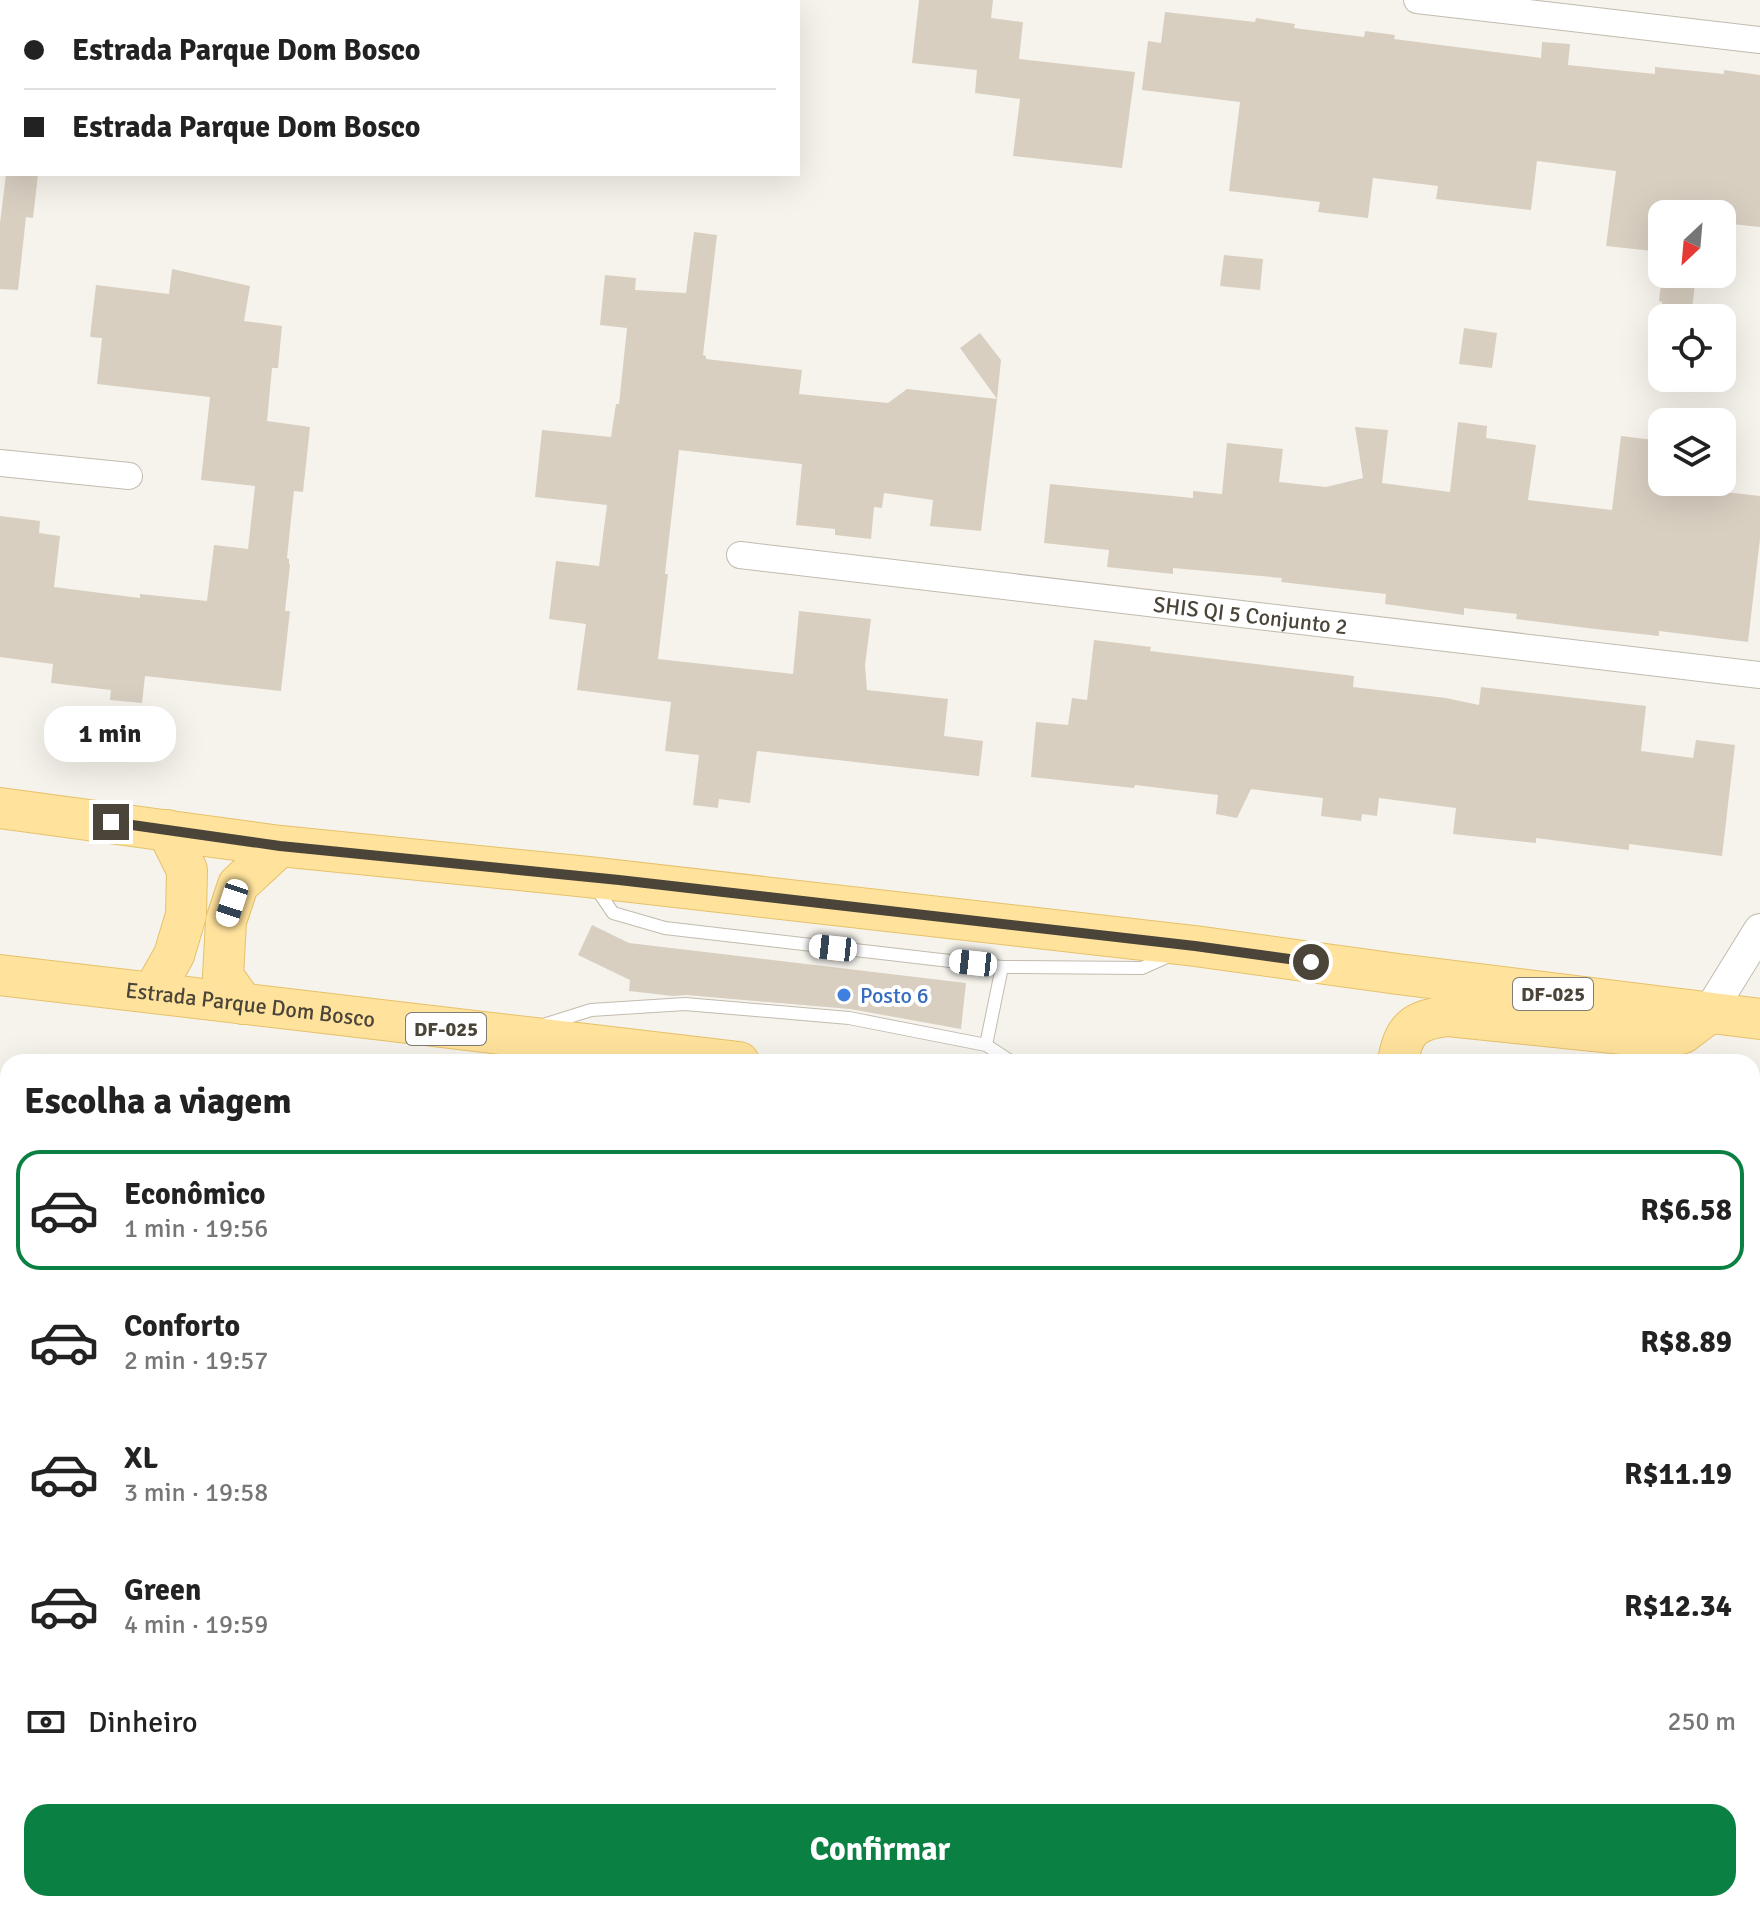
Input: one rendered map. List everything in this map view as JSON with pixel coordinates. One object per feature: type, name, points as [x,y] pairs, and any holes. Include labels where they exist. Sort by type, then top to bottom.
[{"type":"main road","name":"DF-025","points":[[0,808],[280,846],[588,877],[1195,946],[1760,1019]]},
{"type":"main road","points":[[153,992],[174,955],[186,915],[187,870],[167,830]]},
{"type":"main road","points":[[243,1004],[223,976],[226,921],[238,885],[280,846]]},
{"type":"main road","name":"Estrada Parque Dom Bosco","points":[[0,975],[243,1004],[505,1049],[595,1054]]},
{"type":"main road","points":[[1399,1054],[1401,1043],[1411,1029],[1427,1019],[1448,1016],[1661,1040],[1683,1033],[1708,1014]]},
{"type":"street","points":[[1417,0],[1760,40]]},
{"type":"street","points":[[0,463],[129,476]]},
{"type":"street","name":"SHIS QI 5 Conjunto 2","points":[[740,555],[1760,675]]},
{"type":"street","points":[[1708,1014],[1760,930]]},
{"type":"lane","points":[[588,877],[613,913],[665,928],[1002,967],[1142,968],[1195,946]]},
{"type":"lane","points":[[986,1045],[1002,967]]},
{"type":"lane","points":[[505,1049],[591,1010],[685,1004],[849,1018],[986,1045],[1000,1054]]},
{"type":"building","points":[[919,0],[993,0],[991,18],[1023,22],[1019,59],[1135,72],[1122,168],[1013,156],[1020,99],[975,93],[977,70],[912,63]]},
{"type":"building","points":[[1165,12],[1255,22],[1256,18],[1295,24],[1294,28],[1364,37],[1365,31],[1395,35],[1394,39],[1541,58],[1542,42],[1570,44],[1568,65],[1655,74],[1655,67],[1760,75],[1760,227],[1736,224],[1736,200],[1648,200],[1648,250],[1606,246],[1616,171],[1537,161],[1531,210],[1436,199],[1438,186],[1373,178],[1368,218],[1318,212],[1320,202],[1229,191],[1240,102],[1142,90],[1148,41],[1161,43]]},
{"type":"building","points":[[6,176],[38,176],[33,218],[26,217],[18,290],[0,289],[0,223]]},
{"type":"building","points":[[694,232],[717,235],[703,355],[706,359],[802,370],[799,394],[888,403],[907,389],[997,399],[981,531],[930,526],[933,500],[884,493],[882,508],[874,507],[871,539],[835,535],[835,529],[796,525],[802,464],[679,450],[658,659],[793,674],[799,611],[871,619],[865,665],[867,690],[948,699],[944,736],[983,741],[979,776],[757,751],[750,803],[719,799],[718,808],[693,805],[699,755],[665,751],[671,702],[577,690],[586,624],[549,619],[556,561],[599,566],[607,505],[535,497],[542,430],[611,437],[616,404],[619,404],[627,328],[600,325],[605,275],[636,278],[635,290],[686,293]]},
{"type":"building","points":[[1224,255],[1263,259],[1260,290],[1220,286]]},
{"type":"building","points":[[172,269],[250,286],[244,321],[282,326],[278,368],[272,368],[267,421],[310,427],[303,492],[294,491],[285,611],[290,611],[281,691],[145,676],[142,703],[110,700],[111,690],[51,683],[53,664],[0,657],[0,516],[40,521],[39,533],[60,536],[54,587],[140,598],[140,594],[207,601],[214,545],[248,549],[255,486],[201,480],[210,397],[97,384],[102,338],[90,337],[96,285],[169,294]]},
{"type":"building","points":[[1660,288],[1694,288],[1693,304],[1662,304],[1659,301]]},
{"type":"building","points":[[1464,328],[1497,333],[1492,368],[1459,364]]},
{"type":"building","points":[[980,333],[1001,360],[997,399],[960,348]]},
{"type":"building","points":[[1458,422],[1487,426],[1486,438],[1536,445],[1528,500],[1612,510],[1621,436],[1648,439],[1648,496],[1736,496],[1736,493],[1760,496],[1760,539],[1748,642],[1659,631],[1659,636],[1587,628],[1516,619],[1517,614],[1464,608],[1464,615],[1385,604],[1386,594],[1281,582],[1282,578],[1173,568],[1173,574],[1107,567],[1109,550],[1044,543],[1050,484],[1193,498],[1193,491],[1222,494],[1227,443],[1283,449],[1279,482],[1326,487],[1363,478],[1355,427],[1388,430],[1382,483],[1450,492]]},
{"type":"building","points":[[1094,640],[1151,647],[1150,651],[1354,676],[1353,687],[1479,705],[1481,687],[1646,706],[1641,751],[1693,758],[1696,740],[1735,745],[1722,856],[1629,844],[1629,850],[1536,838],[1536,843],[1453,834],[1456,808],[1379,798],[1377,816],[1362,814],[1361,821],[1321,816],[1323,798],[1251,789],[1237,818],[1216,814],[1218,795],[1031,777],[1036,722],[1068,725],[1072,698],[1087,700]]},
{"type":"building","points":[[592,925],[629,943],[966,983],[961,1029],[850,1009],[629,991],[630,980],[578,955]]},
{"type":"place","name":"Posto 6","points":[[844,995]]},
{"type":"route","points":[[111,822],[280,846],[619,880],[1311,962]]}]
